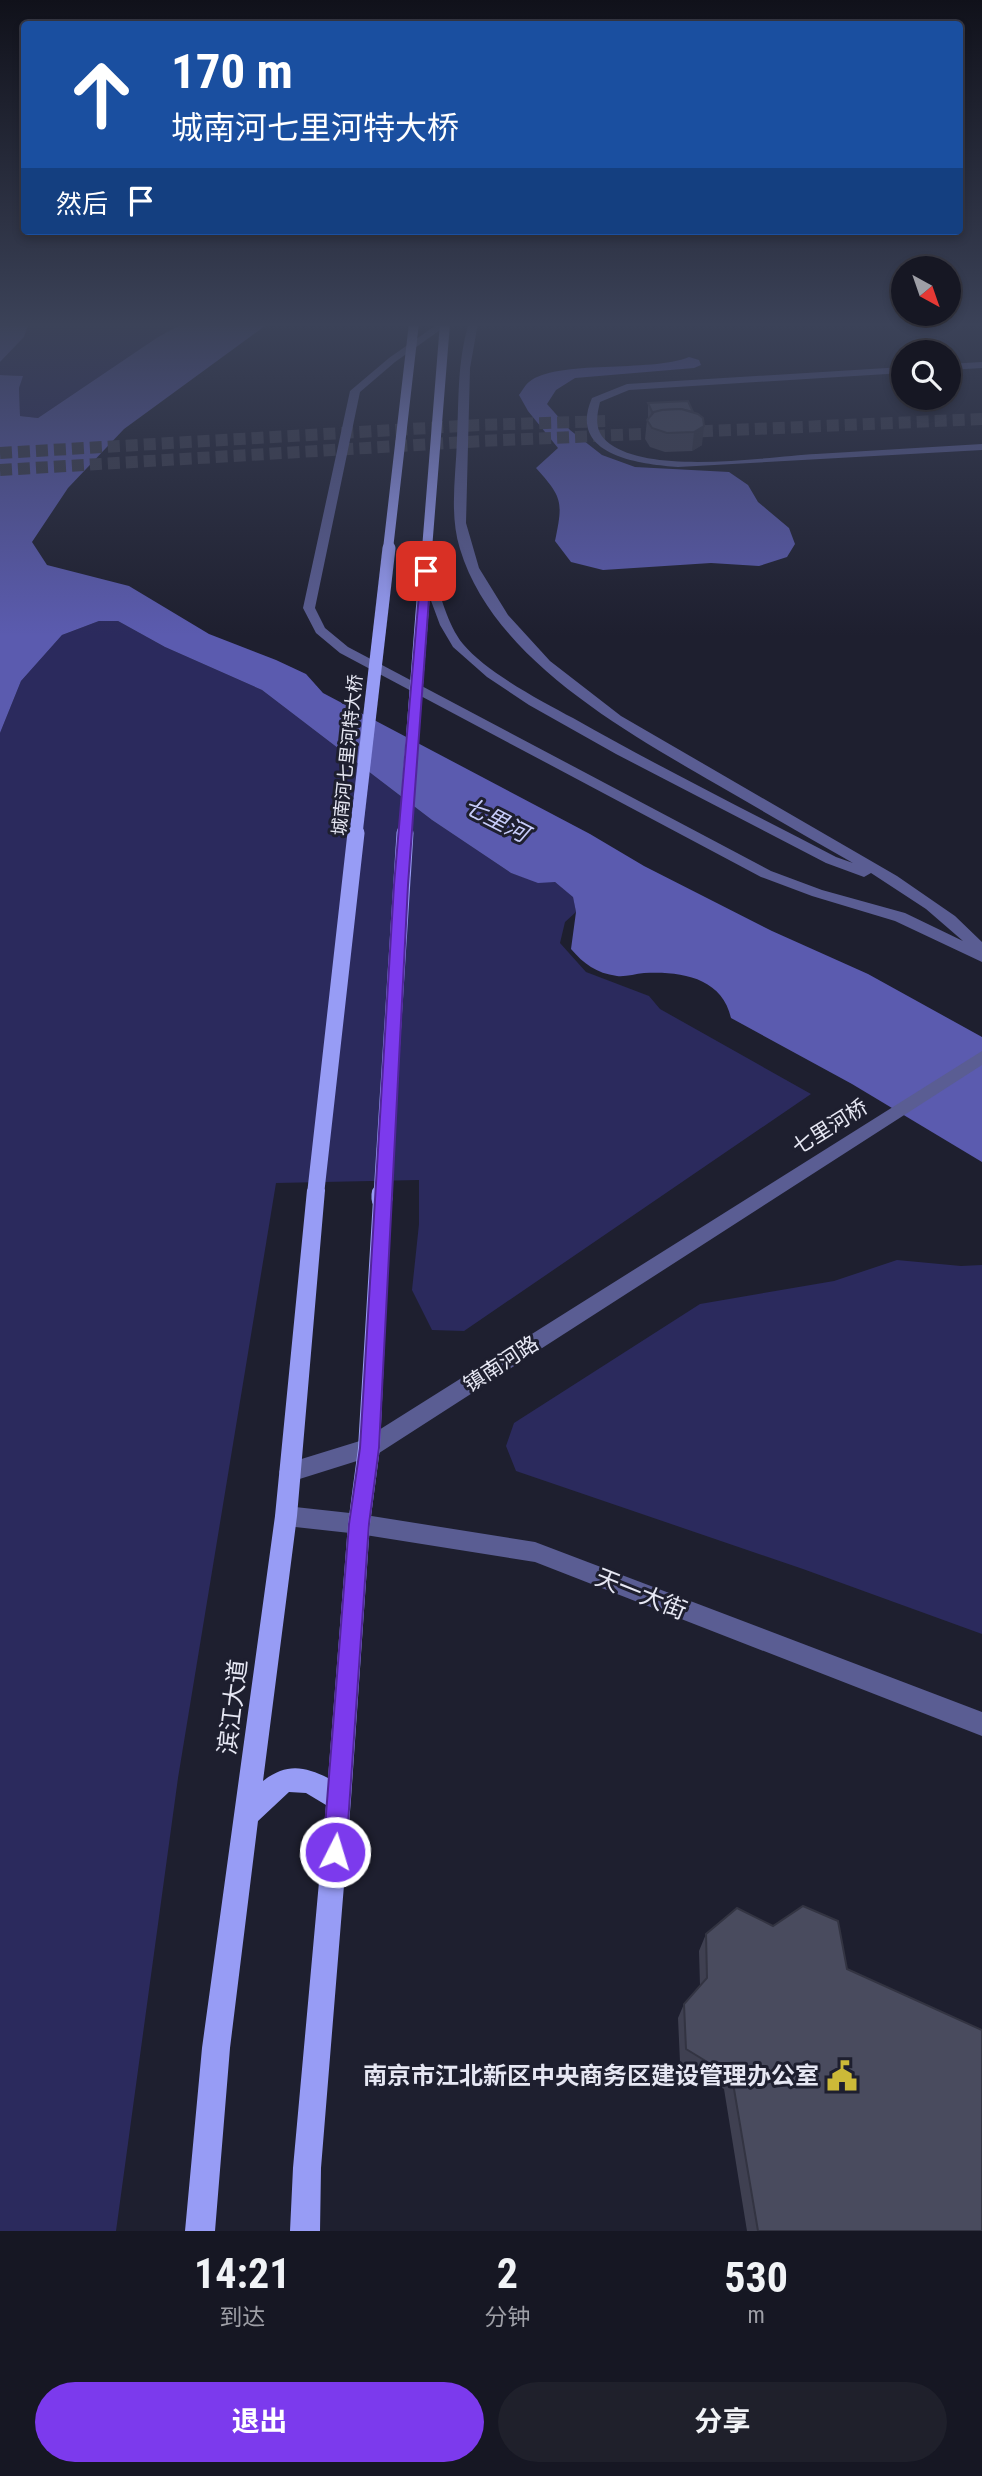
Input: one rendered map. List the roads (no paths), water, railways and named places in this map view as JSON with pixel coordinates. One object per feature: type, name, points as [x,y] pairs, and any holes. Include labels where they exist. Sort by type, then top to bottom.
[{"type":"main road","name":"城南河七里河特大桥","points":[[316,1190],[402,427]]},
{"type":"main road","points":[[305,2231],[308,2154],[339,1799],[359,1524],[369,1448],[401,885],[437,427]]},
{"type":"main road","name":"滨江大道","points":[[200,2231],[216,2048],[286,1516],[316,1190]]},
{"type":"main road","points":[[247,1815],[277,1783],[297,1777],[314,1783],[339,1799]]},
{"type":"street","points":[[347,427],[309,608],[320,631],[344,650],[766,874],[817,894],[900,917],[982,954]]},
{"type":"street","points":[[463,427],[459,508],[462,536],[473,569],[501,613],[540,659],[608,714],[904,886],[969,936],[982,954]]},
{"type":"street","points":[[592,427],[603,445],[621,455],[666,464],[694,465],[982,447]]},
{"type":"street","points":[[426,571],[446,625],[459,647],[534,702],[831,860],[904,886]]},
{"type":"street","name":"七里河桥","points":[[703,1235],[982,1057]]},
{"type":"street","name":"镇南河路","points":[[290,1472],[369,1448],[703,1235]]},
{"type":"street","name":"天一大街","points":[[286,1516],[359,1524],[535,1552],[982,1724]]},
{"type":"water","name":"七里河","points":[[0,427],[127,427],[68,488],[32,542],[47,565],[129,586],[209,634],[306,674],[323,693],[590,834],[644,866],[772,931],[868,974],[982,1037],[982,1162],[852,1084],[731,1018],[719,993],[698,979],[672,973],[617,976],[591,967],[571,949],[576,912],[573,897],[555,882],[538,883],[511,873],[432,820],[262,690],[165,647],[118,621],[99,621],[62,635],[21,681],[0,733]]},
{"type":"water","points":[[541,427],[567,427],[602,455],[635,467],[729,472],[748,485],[758,502],[789,528],[795,544],[787,557],[759,566],[711,563],[603,570],[571,562],[555,541],[559,501],[536,468],[558,448]]},
{"type":"tunnel","points":[[0,453],[443,427]]},
{"type":"tunnel","points":[[0,470],[482,441],[798,427]]},
{"type":"place","name":"南京市江北新区中央商务区建设管理办公室","points":[[842,2076]]}]
